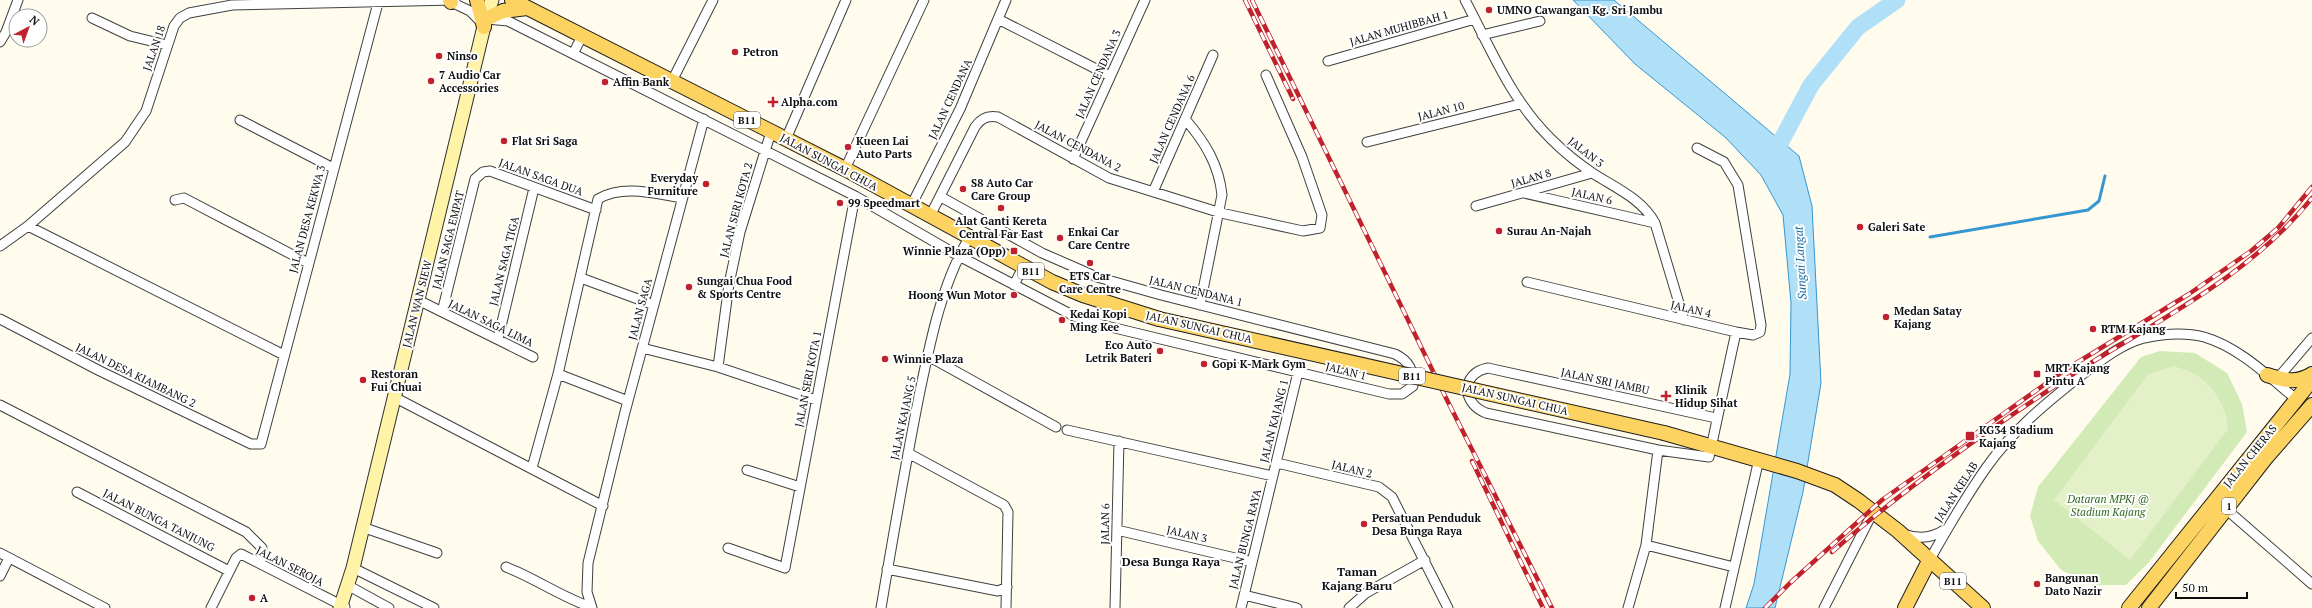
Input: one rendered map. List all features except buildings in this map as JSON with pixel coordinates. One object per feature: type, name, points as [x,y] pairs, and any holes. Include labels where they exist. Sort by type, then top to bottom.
[{"type":"main road","points":[[478,0],[485,23],[503,10],[529,8]]},
{"type":"main road","name":"JALAN SUNGAI CHUA","points":[[512,0],[786,139],[1023,267],[1083,295],[1159,319],[1664,433],[1824,480],[1849,493],[1873,512]]},
{"type":"main road","points":[[2272,377],[2298,381],[2312,374]]},
{"type":"main road","name":"JALAN CHERAS","points":[[2128,608],[2312,380]]},
{"type":"main road","name":"JALAN CHERAS","points":[[2149,608],[2265,459],[2312,405]]},
{"type":"main road","name":"B11","points":[[1873,512],[1898,532],[1983,608]]},
{"type":"main road","points":[[1905,608],[1929,561]]},
{"type":"street","points":[[0,42],[6,32],[18,0]]},
{"type":"street","name":"JALAN WAN SIEW","points":[[342,607],[349,586],[362,527],[485,23],[492,0]]},
{"type":"street","points":[[672,81],[713,0]]},
{"type":"street","points":[[786,139],[846,0]]},
{"type":"street","points":[[845,170],[924,0]]},
{"type":"street","name":"JALAN CENDANA","points":[[912,206],[960,109],[1006,0]]},
{"type":"street","name":"JALAN 3","points":[[1465,0],[1482,35],[1520,104],[1552,140],[1592,173],[1638,202],[1649,213],[1655,223],[1684,320]]},
{"type":"street","points":[[452,1],[477,16],[485,23]]},
{"type":"street","name":"JALAN 18","points":[[0,246],[28,226],[110,156],[134,130],[146,111],[174,26],[180,18],[189,13],[231,3],[378,3],[452,1]]},
{"type":"street","name":"JALAN CENDANA 3","points":[[1073,159],[1142,1]]},
{"type":"street","name":"JALAN DESA KEKWA 3","points":[[262,443],[333,168],[378,3]]},
{"type":"street","points":[[92,18],[130,36],[167,45]]},
{"type":"street","points":[[998,19],[1110,76]]},
{"type":"street","name":"JALAN MUHIBBAH 1","points":[[1328,61],[1475,19]]},
{"type":"street","name":"JALAN 1","points":[[485,23],[508,21],[855,196],[959,256],[1074,316],[1094,323],[1389,394]]},
{"type":"street","points":[[1482,35],[1540,21]]},
{"type":"street","points":[[573,54],[582,36]]},
{"type":"street","name":"JALAN CENDANA 6","points":[[1154,192],[1213,55]]},
{"type":"street","name":"JALAN CENDANA 2","points":[[941,197],[975,127],[987,116],[998,117],[1109,178],[1220,213],[1303,231],[1320,228],[1322,215],[1304,164],[1266,75]]},
{"type":"street","name":"JALAN 10","points":[[1367,142],[1520,104]]},
{"type":"street","name":"JALAN SAGA","points":[[592,607],[587,592],[588,563],[628,401],[704,119]]},
{"type":"street","points":[[1185,119],[1196,132],[1214,162],[1220,178],[1222,196],[1220,213],[1200,305]]},
{"type":"street","points":[[240,120],[333,168]]},
{"type":"street","name":"JALAN SERI KOTA 2","points":[[718,366],[731,277],[740,232],[771,132]]},
{"type":"street","name":"JALAN 4","points":[[1527,282],[1736,332],[1753,335],[1761,330],[1741,195],[1730,169],[1724,162],[1697,148]]},
{"type":"street","name":"JALAN SAGA DUA","points":[[478,175],[490,172],[596,210]]},
{"type":"street","name":"JALAN 8","points":[[1476,206],[1592,173]]},
{"type":"street","name":"JALAN SAGA EMPAT","points":[[442,312],[475,179],[478,175]]},
{"type":"street","name":"JALAN SAGA TIGA","points":[[498,339],[534,188]]},
{"type":"street","points":[[532,468],[558,374],[598,198],[615,192],[642,192],[682,198]]},
{"type":"street","name":"JALAN 6","points":[[1524,193],[1655,223]]},
{"type":"street","name":"JALAN SERI KOTA 1","points":[[728,548],[785,568],[855,196]]},
{"type":"street","points":[[930,216],[941,197]]},
{"type":"street","name":"JALAN CENDANA 1","points":[[941,197],[1073,268],[1122,284],[1200,305],[1395,354],[1409,364],[1413,374],[1413,386],[1402,394],[1389,394]]},
{"type":"street","points":[[175,200],[184,198],[308,263]]},
{"type":"street","points":[[28,226],[284,355]]},
{"type":"street","name":"JALAN KAJANG 5","points":[[881,608],[908,452],[928,356],[953,267],[969,238]]},
{"type":"street","points":[[1014,285],[1023,267]]},
{"type":"street","points":[[581,278],[654,305]]},
{"type":"street","name":"JALAN SAGA LIMA","points":[[418,300],[533,357]]},
{"type":"street","name":"JALAN DESA KIAMBANG 2","points":[[0,319],[100,371],[251,444],[262,443]]},
{"type":"street","points":[[1628,608],[1646,545],[1658,450],[1709,457],[1716,418],[1736,332]]},
{"type":"street","name":"JALAN KELAB","points":[[1929,561],[1947,528],[1987,466],[2034,413],[2080,377],[2122,347],[2143,339],[2178,334],[2205,337],[2218,343],[2272,377],[2296,400]]},
{"type":"street","points":[[2272,377],[2312,338]]},
{"type":"street","points":[[642,348],[718,366],[816,400]]},
{"type":"street","points":[[928,356],[1056,427]]},
{"type":"street","name":"JALAN SRI JAMBU","points":[[1658,450],[1479,411],[1468,398],[1467,388],[1474,374],[1480,369],[1488,368],[1716,418]]},
{"type":"street","name":"JALAN KAJANG 1","points":[[1273,476],[1298,372]]},
{"type":"street","points":[[558,374],[628,401]]},
{"type":"street","points":[[394,397],[603,506]]},
{"type":"street","points":[[0,405],[246,532],[262,548],[261,564]]},
{"type":"street","points":[[1068,430],[1273,476]]},
{"type":"street","name":"JALAN 6","points":[[1115,608],[1119,441]]},
{"type":"street","points":[[908,452],[1004,504],[1008,512],[1006,608]]},
{"type":"street","points":[[1726,608],[1734,566],[1763,461]]},
{"type":"street","name":"JALAN 2","points":[[1277,463],[1379,487],[1392,497],[1448,608]]},
{"type":"street","points":[[747,470],[800,487]]},
{"type":"street","name":"JALAN BUNGA RAYA","points":[[1241,608],[1273,476]]},
{"type":"street","name":"JALAN BUNGA TANJUNG","points":[[77,492],[229,571]]},
{"type":"street","points":[[2226,509],[2312,584]]},
{"type":"street","points":[[1824,608],[1873,512]]},
{"type":"street","points":[[362,527],[437,553]]},
{"type":"street","points":[[1898,532],[1912,537],[1931,537],[1947,528]]},
{"type":"street","name":"JALAN 3","points":[[1117,530],[1252,562]]},
{"type":"street","points":[[1646,545],[1734,566]]},
{"type":"street","points":[[0,553],[92,605],[105,608]]},
{"type":"street","name":"JALAN SEROJA","points":[[211,608],[236,558],[241,554],[342,607]]},
{"type":"street","points":[[0,576],[9,558]]},
{"type":"street","points":[[1349,608],[1366,593],[1425,560]]},
{"type":"street","points":[[506,567],[525,574],[578,602],[592,607]]},
{"type":"street","points":[[353,568],[434,608]]},
{"type":"street","points":[[887,569],[998,591],[1007,587]]},
{"type":"street","points":[[349,586],[389,608]]},
{"type":"street","points":[[1244,595],[1297,608]]},
{"type":"green space","name":"Dataran MPKj @ Stadium Kajang","points":[[2160,351],[2195,353],[2227,373],[2242,404],[2247,432],[2149,562],[2126,585],[2093,585],[2061,570],[2038,541],[2030,516],[2038,487],[2141,357]]},
{"type":"green space","points":[[2174,366],[2195,374],[2215,392],[2226,414],[2228,429],[2130,560],[2054,500],[2148,374]]},
{"type":"water","name":"Sungai Langat","points":[[1573,0],[1614,0],[1799,156],[1812,206],[1821,383],[1803,492],[1775,608],[1746,608],[1754,584],[1790,374],[1791,303],[1783,215],[1761,175],[1725,137],[1635,64]]},
{"type":"waterway","points":[[1771,160],[1811,85],[1858,27],[1897,0]]},
{"type":"waterway","points":[[1930,237],[2088,210],[2099,201],[2105,176]]},
{"type":"railway","points":[[1245,0],[1293,99]]},
{"type":"railway","points":[[1252,0],[1446,398],[1552,608]]},
{"type":"railway","points":[[1765,608],[1790,583],[1882,500],[2065,370],[2189,294],[2251,251],[2278,228],[2312,187]]},
{"type":"railway","points":[[1832,552],[1918,482],[1978,438],[2070,376],[2167,317],[2229,275],[2259,252],[2287,226],[2312,198]]},
{"type":"railway","points":[[1472,461],[1543,608]]},
{"type":"place","name":"UMNO Cawangan Kg. Sri Jambu","points":[[1489,10]]},
{"type":"place","name":"Petron","points":[[735,52]]},
{"type":"place","name":"Ninso","points":[[439,56]]},
{"type":"place","name":"7 Audio Car Accessories","points":[[431,81]]},
{"type":"place","name":"Affin Bank","points":[[605,82]]},
{"type":"place","name":"Alpha.com","points":[[773,102]]},
{"type":"place","name":"Flat Sri Saga","points":[[504,141]]},
{"type":"place","name":"Kueen Lai Auto Parts","points":[[848,147]]},
{"type":"place","name":"Everyday Furniture","points":[[706,184]]},
{"type":"place","name":"S8 Auto Car Care Group","points":[[963,189]]},
{"type":"place","name":"99 Speedmart","points":[[840,203]]},
{"type":"place","name":"Alat Ganti Kereta Central Far East","points":[[1001,208]]},
{"type":"place","name":"Galeri Sate","points":[[1860,227]]},
{"type":"place","name":"Surau An-Najah","points":[[1499,231]]},
{"type":"place","name":"Enkai Car Care Centre","points":[[1060,238]]},
{"type":"place","name":"Winnie Plaza (Opp)","points":[[1014,251]]},
{"type":"place","name":"ETS Car Care Centre","points":[[1090,263]]},
{"type":"place","name":"Sungai Chua Food & Sports Centre","points":[[689,287]]},
{"type":"place","name":"Hoong Wun Motor","points":[[1014,295]]},
{"type":"place","name":"Medan Satay Kajang","points":[[1886,317]]},
{"type":"place","name":"Kedai Kopi Ming Kee","points":[[1062,320]]},
{"type":"place","name":"RTM Kajang","points":[[2093,329]]},
{"type":"place","name":"Eco Auto Letrik Bateri","points":[[1160,351]]},
{"type":"place","name":"Winnie Plaza","points":[[885,359]]},
{"type":"place","name":"Gopi K-Mark Gym","points":[[1204,364]]},
{"type":"place","name":"MRT Kajang Pintu A","points":[[2037,374]]},
{"type":"place","name":"Restoran Fui Chuai","points":[[363,380]]},
{"type":"place","name":"Klinik Hidup Sihat","points":[[1666,396]]},
{"type":"place","name":"KG34 Stadium Kajang","points":[[1970,436]]},
{"type":"place","name":"Persatuan Penduduk Desa Bunga Raya","points":[[1364,524]]},
{"type":"place","name":"Bangunan Dato Nazir","points":[[2037,584]]},
{"type":"place","name":"A","points":[[252,598]]},
{"type":"district","name":"Desa Bunga Raya","points":[[1171,561]]},
{"type":"district","name":"Taman Kajang Baru","points":[[1357,578]]}]
